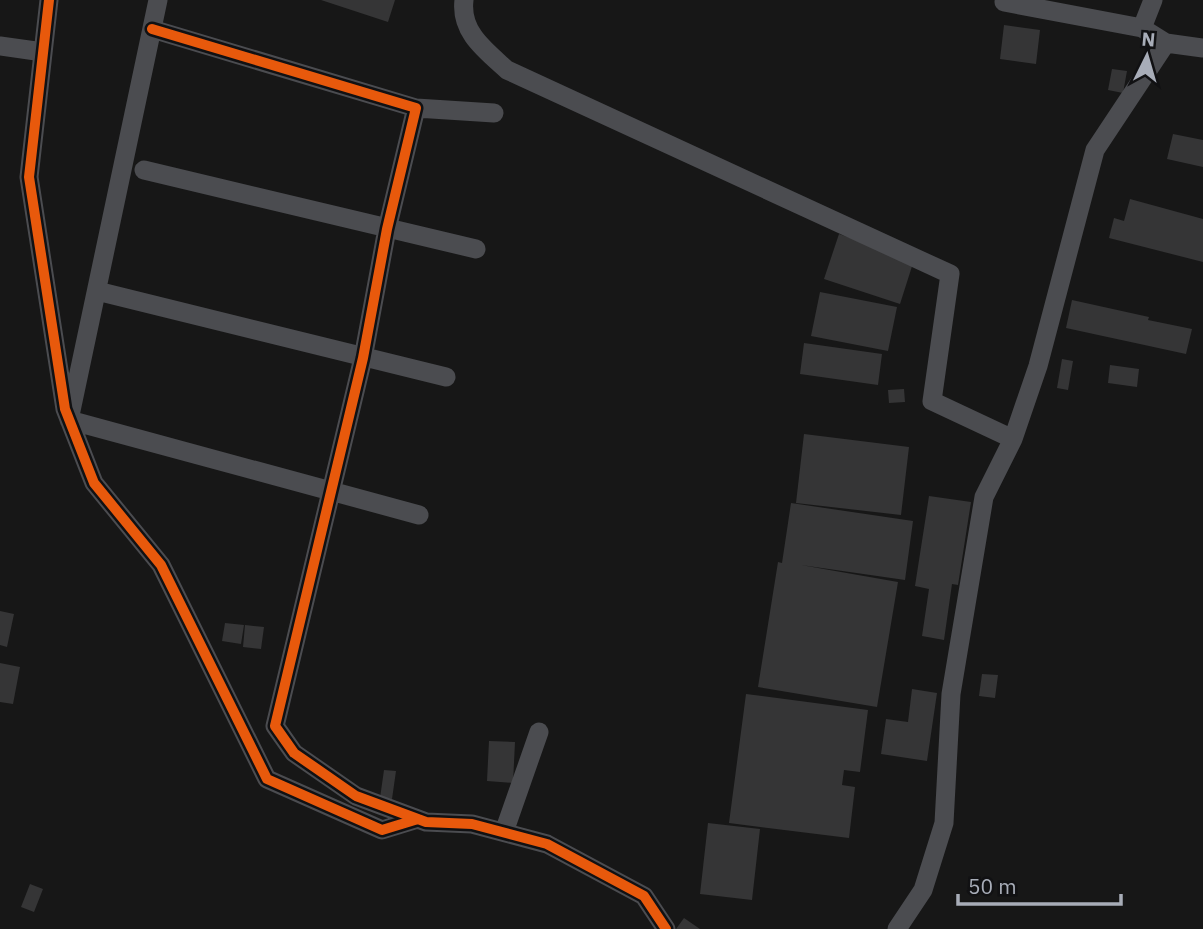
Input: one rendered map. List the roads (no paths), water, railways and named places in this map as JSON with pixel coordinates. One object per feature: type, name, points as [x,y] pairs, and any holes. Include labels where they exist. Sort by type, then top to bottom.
[{"type":"street","points":[[49,0],[29,177],[65,409],[94,483],[161,565],[267,779],[382,830],[418,819]]},
{"type":"street","points":[[69,420],[159,0]]},
{"type":"street","points":[[464,0],[462,14],[475,42],[507,70],[950,274],[932,401],[1013,439]]},
{"type":"street","points":[[1142,28],[1153,0]]},
{"type":"street","points":[[1004,2],[1088,9],[1142,28],[1166,43],[1203,48]]},
{"type":"street","points":[[152,29],[416,108],[494,113]]},
{"type":"street","points":[[897,929],[923,890],[944,823],[951,694],[984,497],[1013,439],[1038,366],[1095,150],[1166,43]]},
{"type":"street","points":[[0,46],[43,52]]},
{"type":"street","points":[[416,108],[387,229],[363,358],[275,726],[294,753],[356,796],[426,822],[472,824],[547,844],[644,896],[666,929]]},
{"type":"street","points":[[144,170],[476,249]]},
{"type":"street","points":[[97,291],[446,377]]},
{"type":"street","points":[[69,420],[419,515]]},
{"type":"street","points":[[504,832],[539,732]]}]
